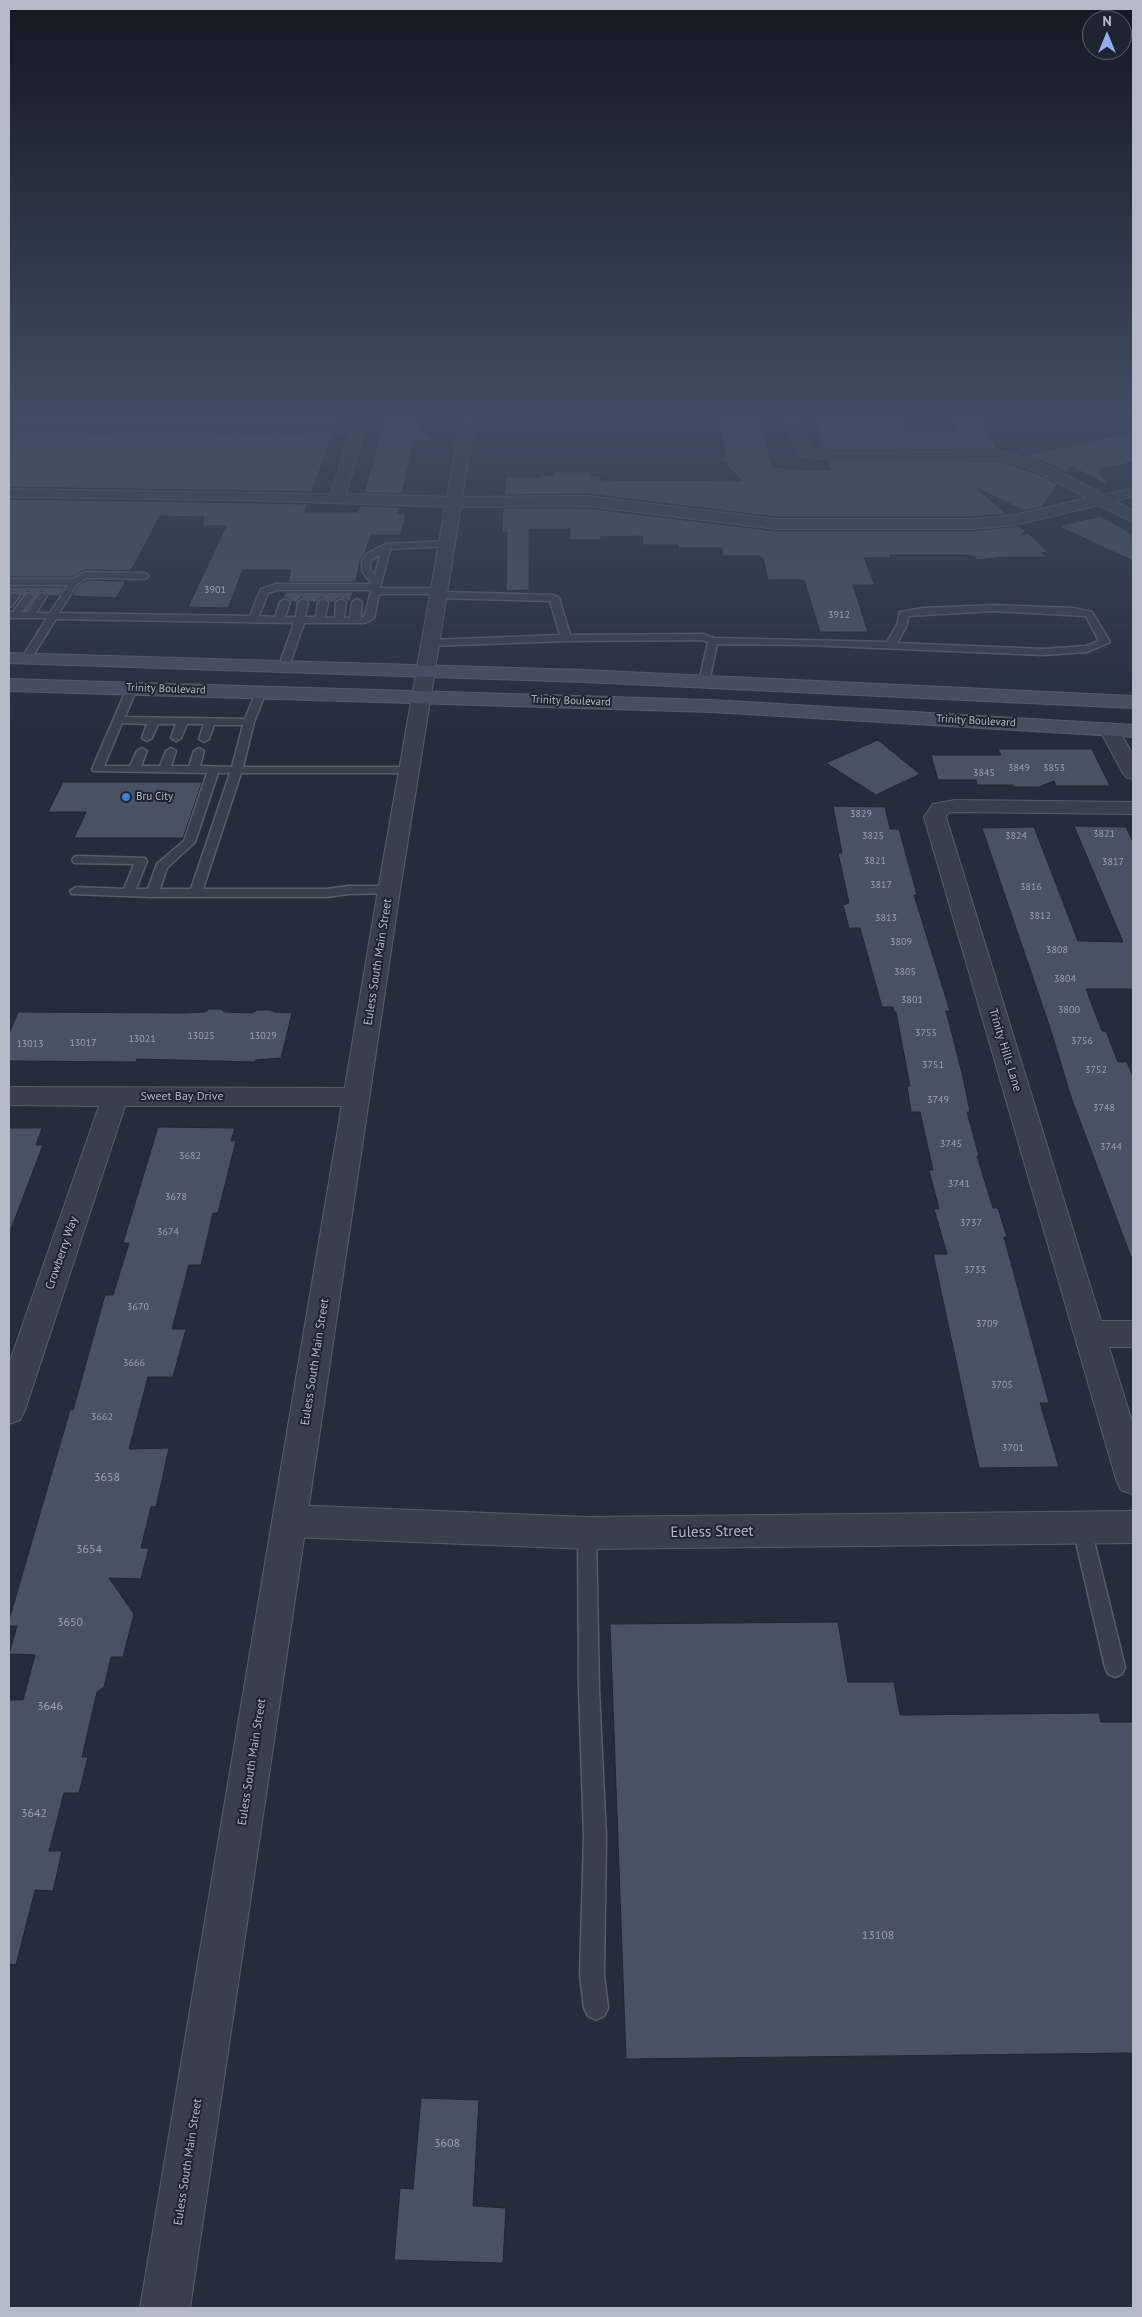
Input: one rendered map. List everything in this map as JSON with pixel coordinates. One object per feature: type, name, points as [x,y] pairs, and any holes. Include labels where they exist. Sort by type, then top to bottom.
[{"type":"main road","name":"Trinity Boulevard","points":[[18,658],[284,666],[423,684],[712,706],[1133,731]]},
{"type":"main road","points":[[9,685],[18,658]]},
{"type":"main road","name":"Trinity Boulevard","points":[[9,685],[261,692],[423,684],[704,682],[1133,702]]},
{"type":"street","name":"Euless South Main Street","points":[[165,2308],[291,1522],[408,770],[450,525]]},
{"type":"street","points":[[1108,729],[1133,773]]},
{"type":"street","name":"Trinity Hills Lane","points":[[1133,808],[955,806],[940,808],[935,817],[1133,1479]]},
{"type":"street","name":"Sweet Bay Drive","points":[[9,1096],[356,1097]]},
{"type":"street","name":"Crowberry Way","points":[[9,1410],[115,1097]]},
{"type":"street","points":[[1089,1334],[1133,1334]]},
{"type":"street","name":"Euless Street","points":[[291,1522],[587,1534],[1133,1527]]},
{"type":"lane","points":[[376,587],[366,571],[366,561],[371,555],[386,547],[447,544]]},
{"type":"lane","points":[[12,615],[354,621],[369,618],[386,547]]},
{"type":"lane","points":[[9,582],[20,588],[47,589],[74,582],[85,575],[145,576]]},
{"type":"lane","points":[[18,658],[52,616],[74,582]]},
{"type":"lane","points":[[253,620],[264,591],[276,588],[288,594],[358,594],[376,587],[439,593],[554,598],[566,638]]},
{"type":"lane","points":[[9,604],[20,588]]},
{"type":"lane","points":[[12,615],[33,589]]},
{"type":"lane","points":[[30,615],[47,589]]},
{"type":"lane","points":[[280,620],[288,594]]},
{"type":"lane","points":[[284,666],[300,620],[305,594]]},
{"type":"lane","points":[[320,621],[324,594]]},
{"type":"lane","points":[[339,621],[342,594]]},
{"type":"lane","points":[[354,621],[358,594]]},
{"type":"lane","points":[[430,644],[566,638],[702,637],[713,641],[891,644],[1043,652],[1087,649],[1105,642],[1089,614],[1073,611],[994,608],[923,611],[903,614],[902,625],[891,644]]},
{"type":"lane","points":[[704,682],[713,641]]},
{"type":"lane","points":[[132,688],[98,769],[408,770]]},
{"type":"lane","points":[[196,893],[237,770],[249,722],[261,692]]},
{"type":"lane","points":[[118,720],[249,722]]},
{"type":"lane","points":[[147,738],[154,720]]},
{"type":"lane","points":[[176,738],[183,721]]},
{"type":"lane","points":[[204,739],[210,721]]},
{"type":"lane","points":[[134,769],[142,751]]},
{"type":"lane","points":[[164,770],[171,751]]},
{"type":"lane","points":[[193,770],[199,752]]},
{"type":"lane","points":[[153,893],[161,867],[189,842],[214,770]]},
{"type":"lane","points":[[78,860],[140,861],[129,891]]},
{"type":"lane","points":[[76,891],[327,893],[348,890],[389,890]]},
{"type":"lane","points":[[1082,1529],[1115,1667]]},
{"type":"lane","points":[[587,1534],[589,1690],[595,1837],[592,1975],[596,2008]]},
{"type":"building","points":[[9,525],[155,525],[131,571],[85,570],[72,577],[9,577]]},
{"type":"building","points":[[403,525],[401,535],[371,535],[365,554],[360,561],[356,582],[288,582],[291,570],[243,570],[228,608],[188,607],[226,526],[202,526]]},
{"type":"building","points":[[502,525],[728,525],[776,531],[972,531],[1019,526],[1025,531],[1021,535],[1028,533],[1048,552],[1042,553],[1046,557],[1006,557],[976,560],[976,557],[966,555],[890,555],[891,558],[864,558],[875,585],[853,585],[868,632],[820,632],[804,580],[768,580],[763,558],[759,556],[723,556],[722,548],[679,548],[678,545],[643,545],[642,536],[600,537],[600,540],[570,540],[570,529],[529,529],[529,590],[506,591],[507,532],[502,532]]},
{"type":"building","points":[[1117,525],[1133,534],[1133,561],[1058,526]]},
{"type":"building","points":[[88,580],[126,581],[116,598],[72,596],[78,585]]},
{"type":"building","points":[[9,587],[65,587],[59,596],[49,596],[41,591],[36,596],[28,591],[23,596],[12,591],[9,594]]},
{"type":"building","points":[[285,592],[353,592],[350,602],[340,597],[334,602],[330,602],[322,597],[316,602],[310,602],[302,597],[296,602],[292,602],[286,597],[283,598]]},
{"type":"building","points":[[878,740],[920,774],[876,795],[826,763]]},
{"type":"building","points":[[998,749],[1092,749],[1110,786],[1056,786],[1054,781],[1039,787],[1014,787],[1013,785],[977,785],[976,780],[938,780],[931,755],[1001,755]]},
{"type":"building","name":"Bru City","points":[[63,782],[202,782],[183,838],[74,838],[86,812],[48,812]]},
{"type":"building","points":[[833,806],[885,807],[890,829],[899,829],[917,895],[914,895],[950,1011],[946,1011],[963,1077],[970,1112],[967,1112],[979,1156],[977,1156],[993,1208],[998,1208],[1007,1237],[1004,1237],[1049,1403],[1040,1403],[1059,1467],[979,1468],[933,1254],[947,1254],[934,1209],[939,1209],[929,1170],[933,1170],[920,1112],[911,1112],[907,1086],[910,1086],[896,1012],[894,1012],[893,1007],[882,1007],[860,928],[849,928],[843,905],[849,903],[838,853],[842,853]]},
{"type":"building","points":[[1074,826],[1126,827],[1133,842],[1133,989],[1086,989],[1102,1031],[1106,1031],[1118,1062],[1127,1062],[1133,1077],[1133,1257],[1131,1257],[1071,1097],[1051,1031],[982,828],[1034,827],[1078,941],[1123,942]]},
{"type":"building","points":[[209,1009],[221,1009],[224,1012],[252,1013],[257,1010],[270,1010],[292,1013],[281,1058],[256,1060],[255,1062],[137,1059],[136,1062],[9,1061],[9,1034],[18,1012],[184,1013],[205,1012]]},
{"type":"building","points":[[158,1127],[235,1128],[231,1141],[236,1141],[218,1213],[213,1213],[201,1265],[189,1265],[172,1329],[186,1329],[173,1377],[148,1377],[129,1449],[169,1448],[156,1507],[151,1507],[141,1548],[149,1548],[141,1579],[109,1578],[134,1614],[123,1657],[111,1657],[104,1687],[97,1692],[82,1757],[88,1757],[79,1793],[64,1793],[49,1851],[62,1851],[53,1891],[35,1890],[16,1965],[9,1964],[9,1700],[23,1700],[35,1655],[9,1654],[17,1626],[9,1626],[9,1620],[70,1410],[73,1410],[105,1295],[113,1295],[129,1243],[123,1243]]},
{"type":"building","points":[[9,1128],[42,1128],[36,1145],[43,1145],[11,1229],[9,1228]]},
{"type":"building","points":[[838,1622],[848,1682],[894,1682],[900,1715],[1099,1713],[1101,1722],[1133,1722],[1133,2053],[626,2059],[610,1624]]},
{"type":"building","points":[[421,2098],[479,2100],[473,2206],[506,2208],[503,2263],[394,2260],[400,2188],[413,2189]]},
{"type":"place","name":"Bru City","points":[[126,797]]}]
